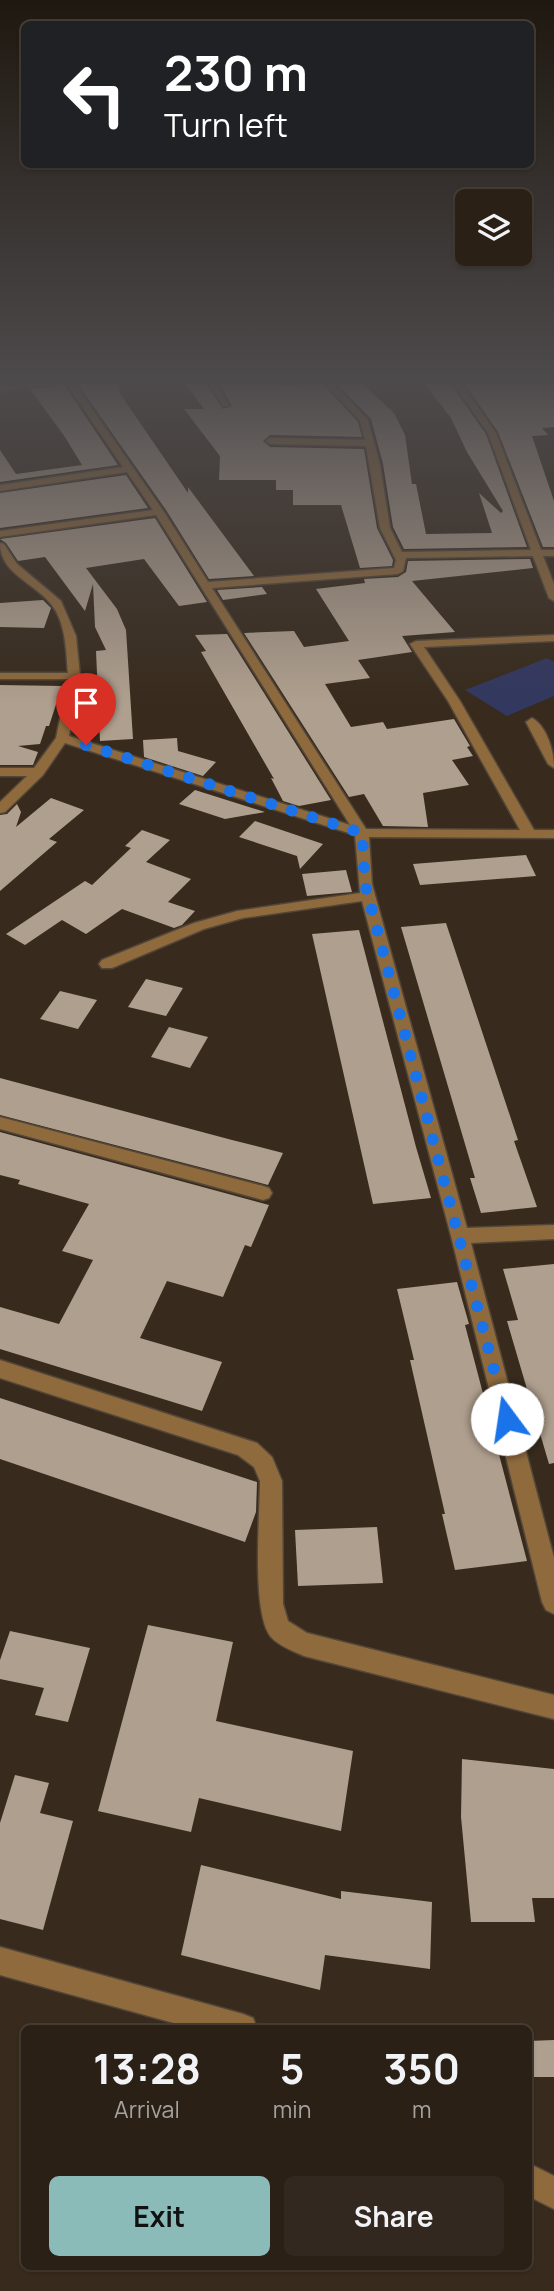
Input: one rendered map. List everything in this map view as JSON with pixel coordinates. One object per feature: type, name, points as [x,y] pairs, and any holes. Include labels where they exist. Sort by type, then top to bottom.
[{"type":"street","points":[[143,490],[362,833],[365,884],[460,1236],[554,1602]]},
{"type":"street","points":[[378,490],[385,527],[402,562]]},
{"type":"street","points":[[514,490],[554,598]]},
{"type":"street","points":[[0,534],[159,512]]},
{"type":"street","points":[[0,546],[13,566],[57,603],[70,636],[74,676],[62,738],[38,772],[0,810]]},
{"type":"street","points":[[204,585],[398,571],[402,555],[554,553]]},
{"type":"street","points":[[527,832],[454,701],[416,644],[554,638]]},
{"type":"street","points":[[0,676],[74,676]]},
{"type":"street","points":[[532,722],[554,764]]},
{"type":"street","points":[[62,738],[362,833],[554,834]]},
{"type":"street","points":[[0,772],[38,772]]},
{"type":"street","points":[[107,964],[200,926],[242,914],[368,896]]},
{"type":"street","points":[[0,1123],[263,1193]]},
{"type":"street","points":[[460,1236],[554,1232]]},
{"type":"street","points":[[0,1369],[244,1447],[257,1454],[266,1465],[271,1481],[271,1604],[274,1622],[284,1634],[304,1644],[554,1707]]},
{"type":"street","points":[[0,1961],[232,2025]]},
{"type":"street","points":[[532,2180],[554,2194]]},
{"type":"shaded area","points":[[547,658],[554,662],[554,696],[507,716],[465,690]]},
{"type":"building","points":[[22,490],[136,490],[148,508],[0,528],[0,493]]},
{"type":"building","points":[[152,490],[186,490],[188,493],[190,490],[254,576],[209,579]]},
{"type":"building","points":[[276,490],[371,490],[377,528],[393,560],[392,566],[360,568],[341,505],[293,505],[293,490]]},
{"type":"building","points":[[387,490],[417,490],[426,534],[492,533],[479,493],[501,513],[503,511],[490,490],[506,490],[527,547],[404,549],[393,527]]},
{"type":"building","points":[[521,490],[550,490],[554,501],[554,547],[543,547]]},
{"type":"building","points":[[155,518],[207,602],[179,606],[144,559],[86,568],[117,609],[126,630],[133,739],[100,741],[96,651],[106,650],[95,627],[93,584],[85,611],[45,557],[18,561],[6,543],[0,539]]},
{"type":"building","points":[[530,559],[533,568],[412,581],[455,632],[402,636],[412,652],[358,660],[370,678],[325,684],[351,727],[383,722],[387,729],[454,719],[470,746],[467,747],[473,756],[452,760],[469,785],[423,793],[428,827],[383,826],[364,794],[349,797],[244,633],[294,631],[304,647],[349,641],[316,589],[365,583],[364,579],[398,577],[406,572],[408,561]]},
{"type":"building","points":[[262,587],[267,594],[223,600],[217,590]]},
{"type":"building","points":[[43,600],[51,608],[44,628],[0,627],[0,603]]},
{"type":"building","points":[[227,634],[331,800],[299,806],[283,801],[271,778],[274,779],[201,652],[206,651],[195,635]]},
{"type":"building","points":[[0,685],[62,686],[40,744],[18,746],[38,752],[33,765],[0,765]]},
{"type":"building","points":[[177,738],[178,751],[216,762],[203,776],[144,757],[143,740]]},
{"type":"building","points":[[195,790],[265,812],[225,819],[179,804]]},
{"type":"building","points":[[51,798],[84,810],[49,839],[57,842],[0,891],[0,815],[7,814],[17,804],[21,812],[16,827]]},
{"type":"building","points":[[255,821],[323,844],[300,869],[297,856],[239,837]]},
{"type":"building","points":[[142,830],[170,840],[146,862],[191,879],[168,902],[195,911],[182,925],[174,928],[122,909],[86,934],[62,920],[25,945],[6,934],[85,881],[92,885],[131,848],[125,846]]},
{"type":"building","points":[[526,855],[536,876],[420,885],[413,864]]},
{"type":"building","points":[[346,870],[352,892],[307,896],[302,874]]},
{"type":"building","points":[[446,923],[518,1140],[514,1141],[537,1207],[481,1213],[470,1178],[475,1178],[401,927]]},
{"type":"building","points":[[359,930],[431,1198],[373,1204],[312,934]]},
{"type":"building","points":[[146,979],[183,988],[166,1016],[128,1007]]},
{"type":"building","points":[[60,991],[97,1000],[78,1029],[40,1019]]},
{"type":"building","points":[[169,1027],[208,1037],[190,1068],[151,1057]]},
{"type":"building","points":[[0,1078],[283,1153],[268,1185],[0,1115]]},
{"type":"building","points":[[0,1132],[269,1205],[251,1247],[245,1245],[223,1297],[167,1281],[140,1338],[222,1362],[202,1411],[0,1349],[0,1307],[59,1324],[93,1260],[62,1251],[89,1204],[18,1184],[20,1180],[0,1175]]},
{"type":"building","points":[[554,1264],[554,1463],[549,1464],[507,1321],[518,1320],[503,1269]]},
{"type":"building","points":[[457,1282],[469,1324],[465,1325],[527,1561],[455,1570],[410,1360],[414,1360],[397,1289]]},
{"type":"building","points":[[0,1398],[257,1482],[256,1512],[245,1542],[0,1459]]},
{"type":"building","points":[[377,1527],[383,1583],[298,1586],[295,1530]]},
{"type":"building","points":[[148,1625],[233,1642],[216,1721],[353,1751],[341,1831],[199,1798],[191,1832],[98,1811]]},
{"type":"building","points":[[10,1631],[90,1648],[68,1722],[35,1715],[44,1688],[0,1679],[0,1660]]},
{"type":"building","points":[[462,1759],[554,1769],[554,1898],[532,1898],[535,1922],[471,1922],[461,1817]]},
{"type":"building","points":[[15,1775],[49,1783],[40,1813],[73,1821],[43,1930],[0,1919],[0,1823]]},
{"type":"building","points":[[201,1865],[341,1899],[341,1891],[432,1902],[430,1969],[325,1955],[320,1990],[181,1955]]},
{"type":"building","points":[[554,2040],[554,2077],[532,2077],[532,2041]]},
{"type":"route","points":[[86,745],[362,833],[365,884],[507,1419]]}]
